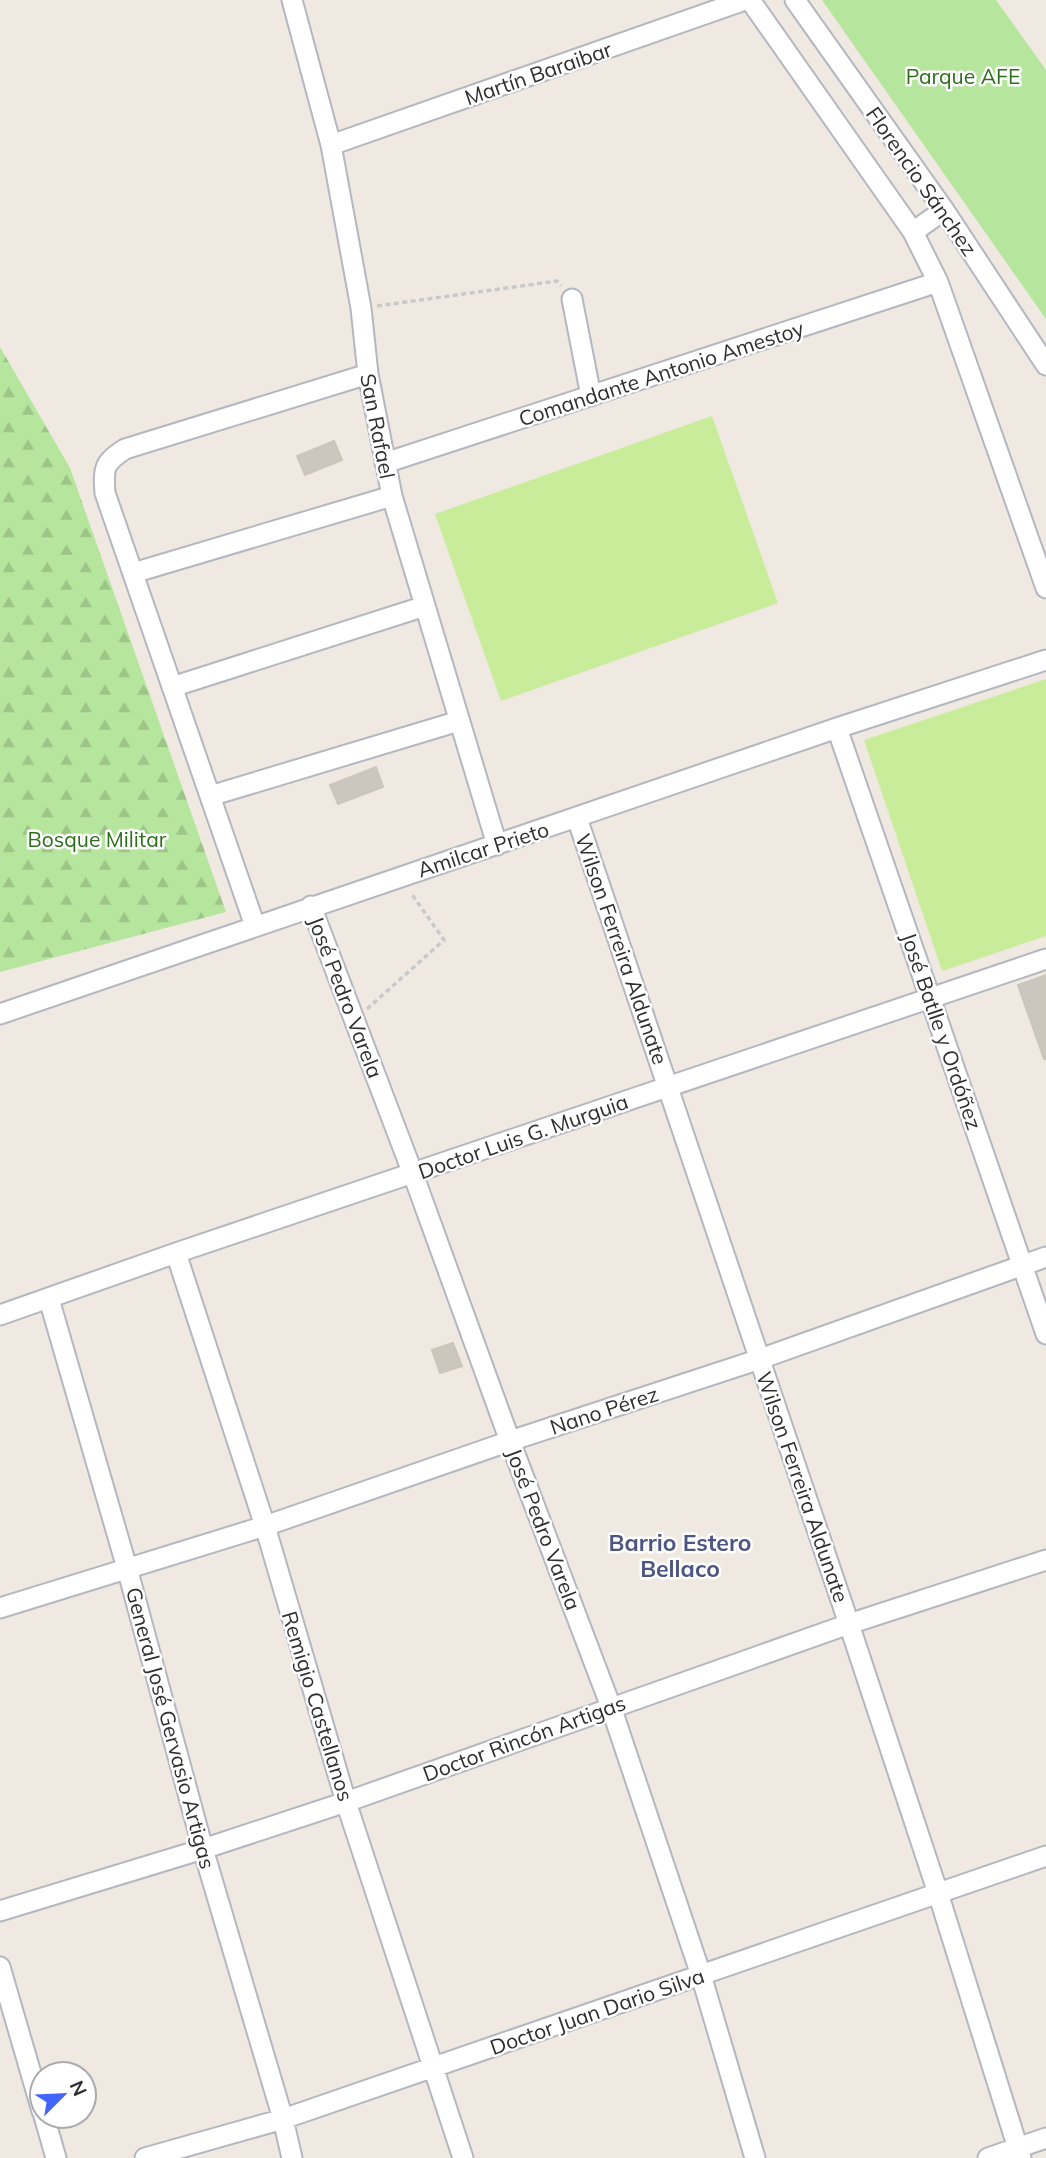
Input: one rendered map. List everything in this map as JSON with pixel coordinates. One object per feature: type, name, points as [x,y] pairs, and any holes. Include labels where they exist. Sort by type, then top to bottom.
[{"type":"street","name":"San Rafael","points":[[292,0],[331,145],[361,308],[368,374],[392,496],[497,845]]},
{"type":"street","name":"Martín Baraibar","points":[[331,145],[747,0]]},
{"type":"street","name":"Florencio Sánchez","points":[[747,0],[912,232],[938,282],[1046,588]]},
{"type":"street","name":"Florencio Sánchez","points":[[795,0],[944,210],[1046,365]]},
{"type":"street","points":[[912,232],[944,210]]},
{"type":"street","name":"Comandante Antonio Amestoy","points":[[385,464],[938,282]]},
{"type":"street","points":[[572,299],[591,396]]},
{"type":"street","points":[[255,926],[105,493],[104,473],[108,461],[125,449],[368,374]]},
{"type":"street","points":[[133,573],[392,496]]},
{"type":"street","points":[[172,687],[425,606]]},
{"type":"street","name":"Amilcar Prieto","points":[[0,1014],[311,906],[1046,660]]},
{"type":"street","points":[[210,796],[459,720]]},
{"type":"street","name":"José Batlle y Ordóñez","points":[[837,728],[1046,1334]]},
{"type":"street","name":"Wilson Ferreira Aldunate","points":[[577,818],[849,1624],[1020,2153]]},
{"type":"street","name":"José Pedro Varela","points":[[311,906],[414,1174],[510,1441],[611,1707],[701,1975],[755,2158]]},
{"type":"street","name":"Doctor Luis G. Murguia","points":[[0,1315],[1046,959]]},
{"type":"street","name":"Remigio Castellanos","points":[[176,1253],[265,1526],[346,1802],[463,2158]]},
{"type":"street","name":"Nano Pérez","points":[[0,1608],[265,1526],[510,1441],[760,1359],[1046,1257]]},
{"type":"street","name":"General José Gervasio Artigas","points":[[49,1299],[292,2158]]},
{"type":"street","name":"Doctor Rincón Artigas","points":[[0,1911],[346,1802],[849,1624],[1046,1560]]},
{"type":"street","name":"Doctor Juan Dario Silva","points":[[145,2158],[282,2119],[1046,1856]]},
{"type":"street","points":[[0,1967],[28,2063]]},
{"type":"street","points":[[48,2130],[56,2158]]},
{"type":"street","points":[[988,2158],[1020,2153],[1046,2138]]},
{"type":"path","points":[[361,308],[556,281],[572,299]]},
{"type":"path","points":[[355,1020],[444,940],[400,877]]},
{"type":"green space","name":"Parque AFE","points":[[822,0],[996,0],[1046,70],[1046,319]]},
{"type":"green space","name":"Bosque Militar","points":[[0,347],[70,468],[226,912],[0,972]]},
{"type":"green space","points":[[712,416],[778,603],[501,701],[435,514]]},
{"type":"green space","points":[[1046,679],[1046,936],[942,971],[864,740]]},
{"type":"building","points":[[334,441],[342,460],[305,475],[297,456]]},
{"type":"building","points":[[376,767],[383,787],[338,804],[330,785]]},
{"type":"building","points":[[1046,975],[1046,1059],[1044,1059],[1018,985]]},
{"type":"building","points":[[453,1343],[462,1366],[440,1373],[432,1350]]},
{"type":"district","name":"Barrio Estero Bellaco","points":[[680,1555]]}]
